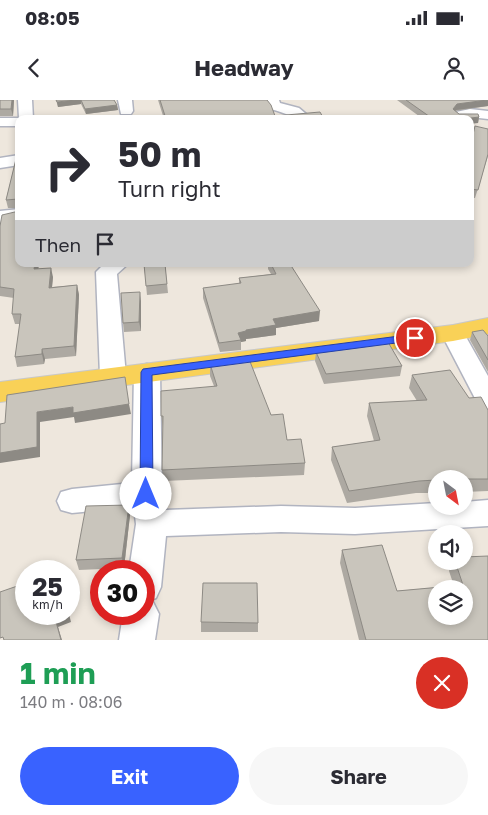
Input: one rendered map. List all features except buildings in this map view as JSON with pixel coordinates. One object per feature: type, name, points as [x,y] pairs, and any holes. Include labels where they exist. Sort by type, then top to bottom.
[{"type":"main road","points":[[0,392],[453,333],[488,326]]},
{"type":"street","points":[[25,100],[26,115]]},
{"type":"street","points":[[272,100],[275,106],[294,110],[300,115]]},
{"type":"street","points":[[461,115],[470,113],[488,115]]},
{"type":"street","points":[[0,122],[15,122]]},
{"type":"street","points":[[474,128],[488,127]]},
{"type":"street","points":[[0,163],[15,161]]},
{"type":"street","points":[[0,217],[15,215]]},
{"type":"street","points":[[113,376],[106,272],[114,267]]},
{"type":"street","points":[[453,333],[488,400]]},
{"type":"street","points":[[146,560],[149,509],[147,372]]},
{"type":"street","points":[[72,501],[281,519],[355,520],[488,513]]},
{"type":"street","points":[[137,640],[139,625]]},
{"type":"route","points":[[146,494],[147,372],[415,338]]}]
